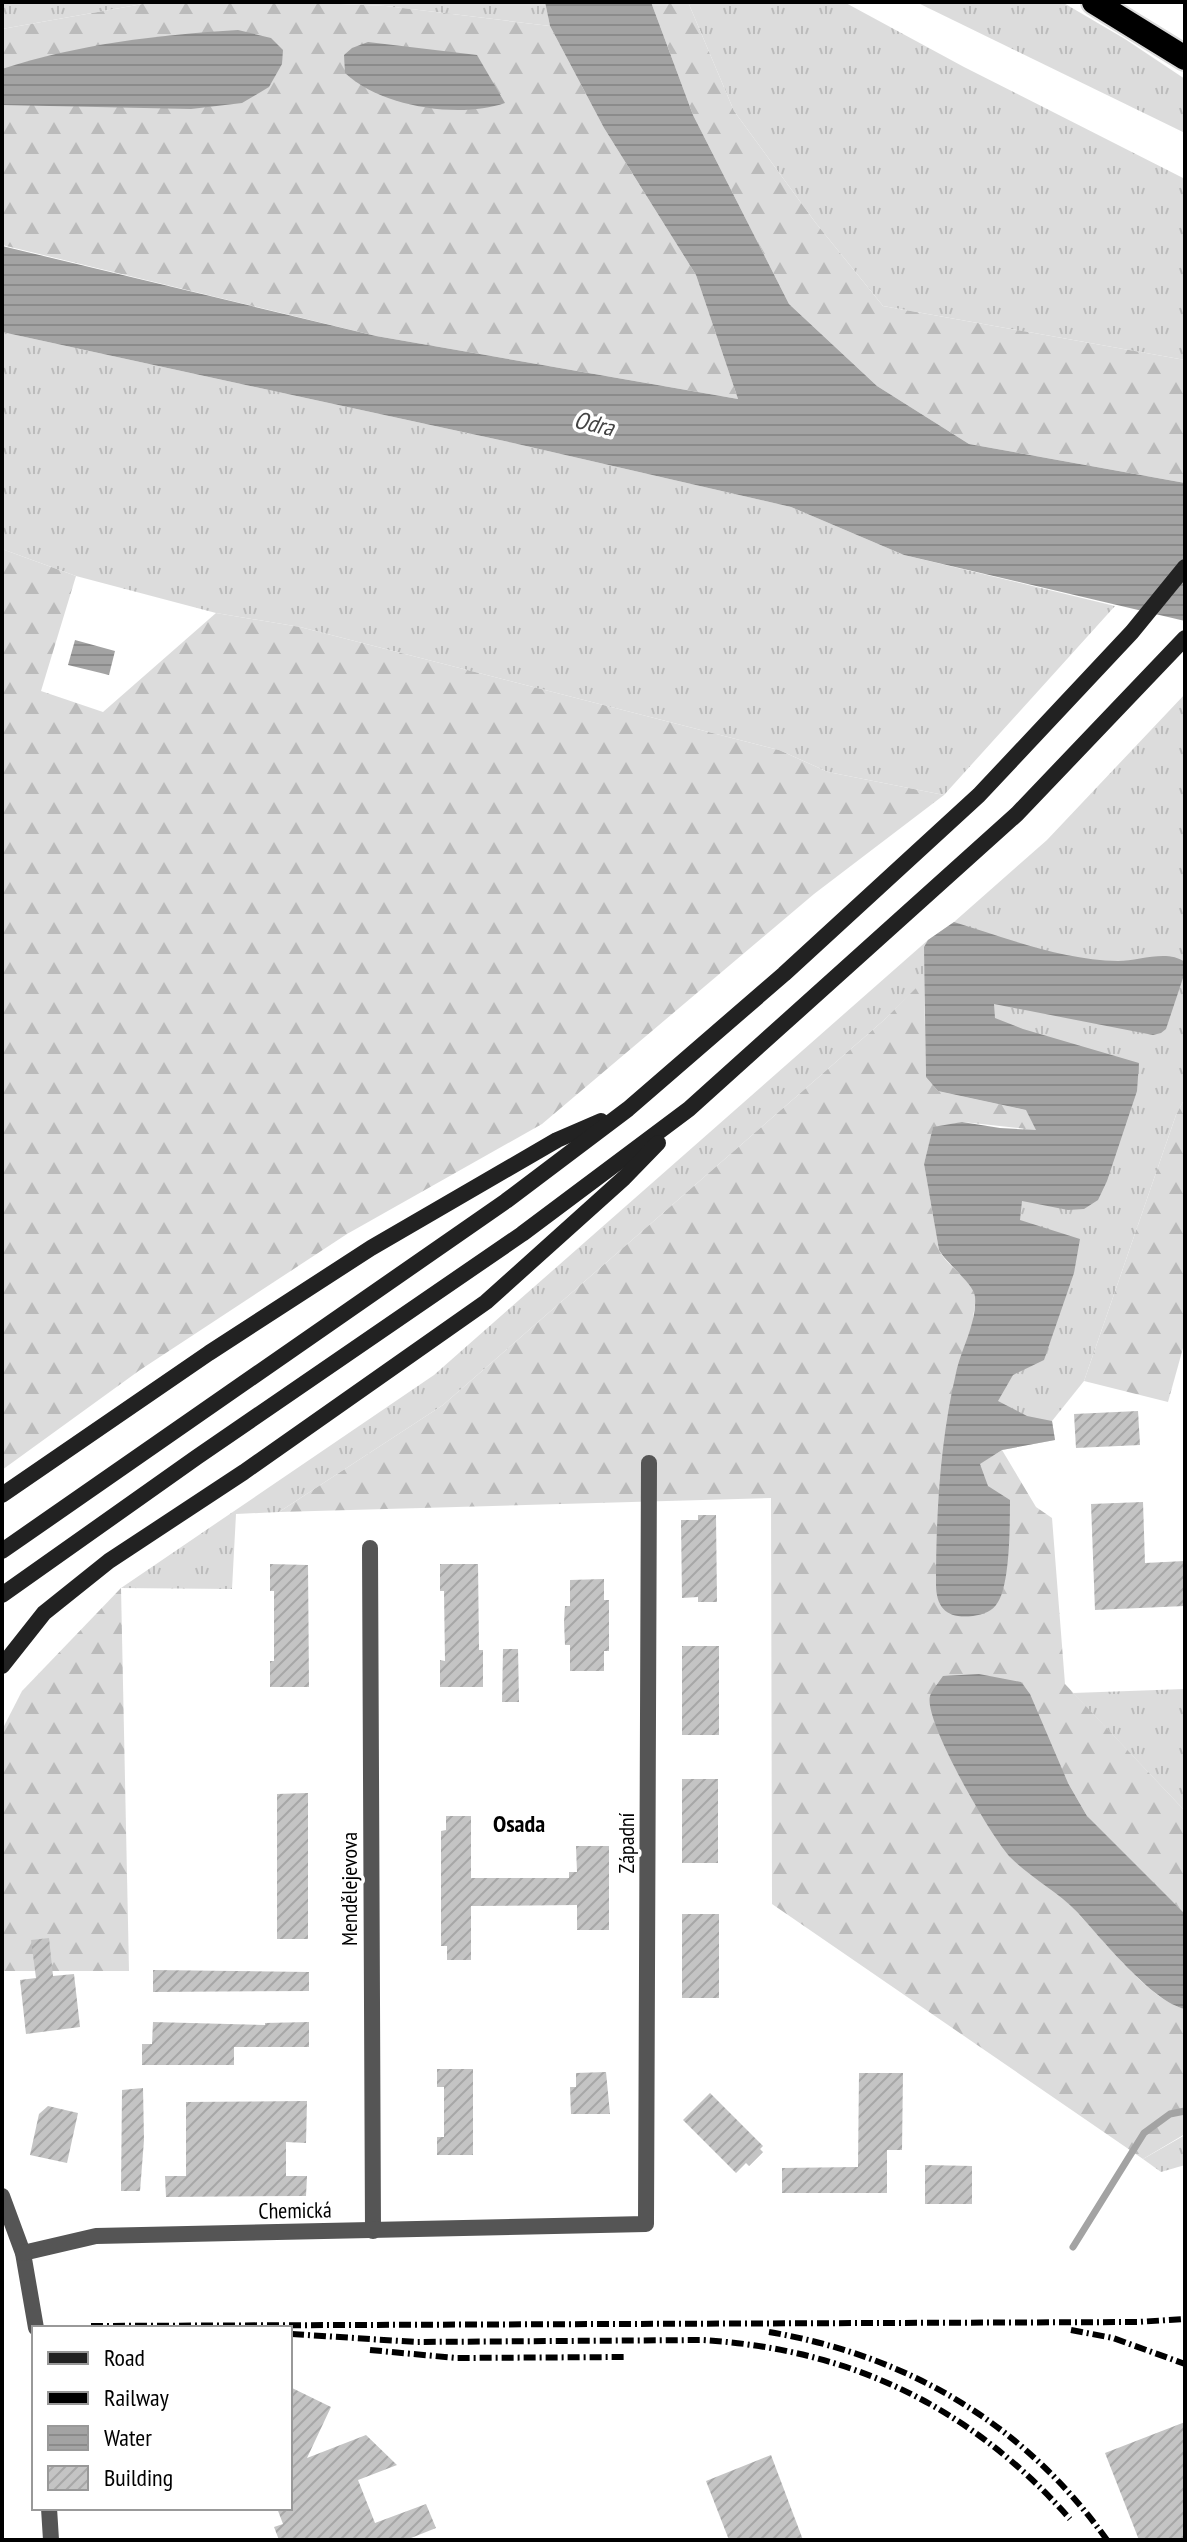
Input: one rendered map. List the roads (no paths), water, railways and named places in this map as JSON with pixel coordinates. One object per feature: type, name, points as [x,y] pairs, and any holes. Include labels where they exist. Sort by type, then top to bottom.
[{"type":"highway","points":[[1094,2],[1185,58]]},
{"type":"main road","points":[[2,1551],[506,1201],[628,1109],[784,974],[979,795],[1132,632],[1185,567]]},
{"type":"main road","points":[[2,1666],[44,1613],[109,1561],[244,1472],[486,1302],[624,1178],[689,1109],[1017,814],[1185,638]]},
{"type":"main road","points":[[2,1495],[209,1353],[371,1248],[557,1140],[628,1109]]},
{"type":"main road","points":[[2,1595],[522,1234],[689,1109]]},
{"type":"street","name":"Západní","points":[[646,2224],[649,1463]]},
{"type":"street","name":"Mendělejevova","points":[[370,1548],[373,2231]]},
{"type":"street","points":[[2,2196],[23,2253],[36,2326]]},
{"type":"street","name":"Chemická","points":[[23,2253],[96,2236],[646,2224]]},
{"type":"street","points":[[49,2510],[51,2540]]},
{"type":"water","name":"Odra","points":[[545,2],[651,2],[693,115],[789,304],[877,386],[969,444],[1185,483],[1185,621],[904,555],[791,507],[2,332],[2,246],[376,336],[738,399],[696,275],[604,128],[550,26]]},
{"type":"water","points":[[238,30],[271,38],[283,50],[282,64],[269,87],[242,103],[191,109],[2,105],[2,69],[60,53],[118,42]]},
{"type":"water","points":[[368,42],[477,55],[505,103],[486,108],[444,110],[399,102],[379,94],[345,73],[344,55]]},
{"type":"water","points":[[75,640],[115,651],[109,675],[68,665]]},
{"type":"water","points":[[954,922],[1076,957],[1118,961],[1170,956],[1185,962],[1185,972],[1166,1029],[1153,1035],[994,1004],[995,1018],[1139,1063],[1137,1091],[1098,1200],[1084,1209],[1068,1210],[1022,1201],[1020,1220],[1080,1239],[1074,1273],[1044,1360],[1013,1375],[998,1401],[1027,1416],[1052,1421],[1055,1440],[1002,1450],[980,1464],[988,1486],[1010,1500],[1007,1568],[996,1605],[984,1613],[965,1617],[946,1611],[938,1600],[937,1531],[946,1425],[956,1373],[974,1316],[975,1297],[970,1286],[939,1250],[924,1164],[933,1127],[962,1122],[1036,1130],[1026,1110],[938,1091],[926,1077],[924,947],[928,940]]},
{"type":"water","points":[[979,1674],[1021,1682],[1030,1694],[1068,1783],[1087,1816],[1185,1914],[1185,2009],[1158,1995],[1143,1982],[1069,1904],[1011,1858],[989,1828],[937,1729],[930,1696],[943,1676]]},
{"type":"waterway","points":[[1073,2247],[1144,2133],[1170,2114],[1185,2111]]},
{"type":"railway","points":[[91,2326],[1137,2322],[1185,2319]]},
{"type":"railway","points":[[1071,2330],[1113,2338],[1185,2364]]},
{"type":"railway","points":[[769,2332],[869,2358],[916,2378],[959,2402],[1039,2462],[1107,2540]]},
{"type":"railway","points":[[292,2334],[416,2342],[702,2340],[808,2356],[858,2371],[905,2391],[949,2416],[992,2445],[1070,2519]]},
{"type":"railway","points":[[370,2350],[456,2358],[625,2357]]},
{"type":"district","name":"Osada","points":[[519,1824]]}]
